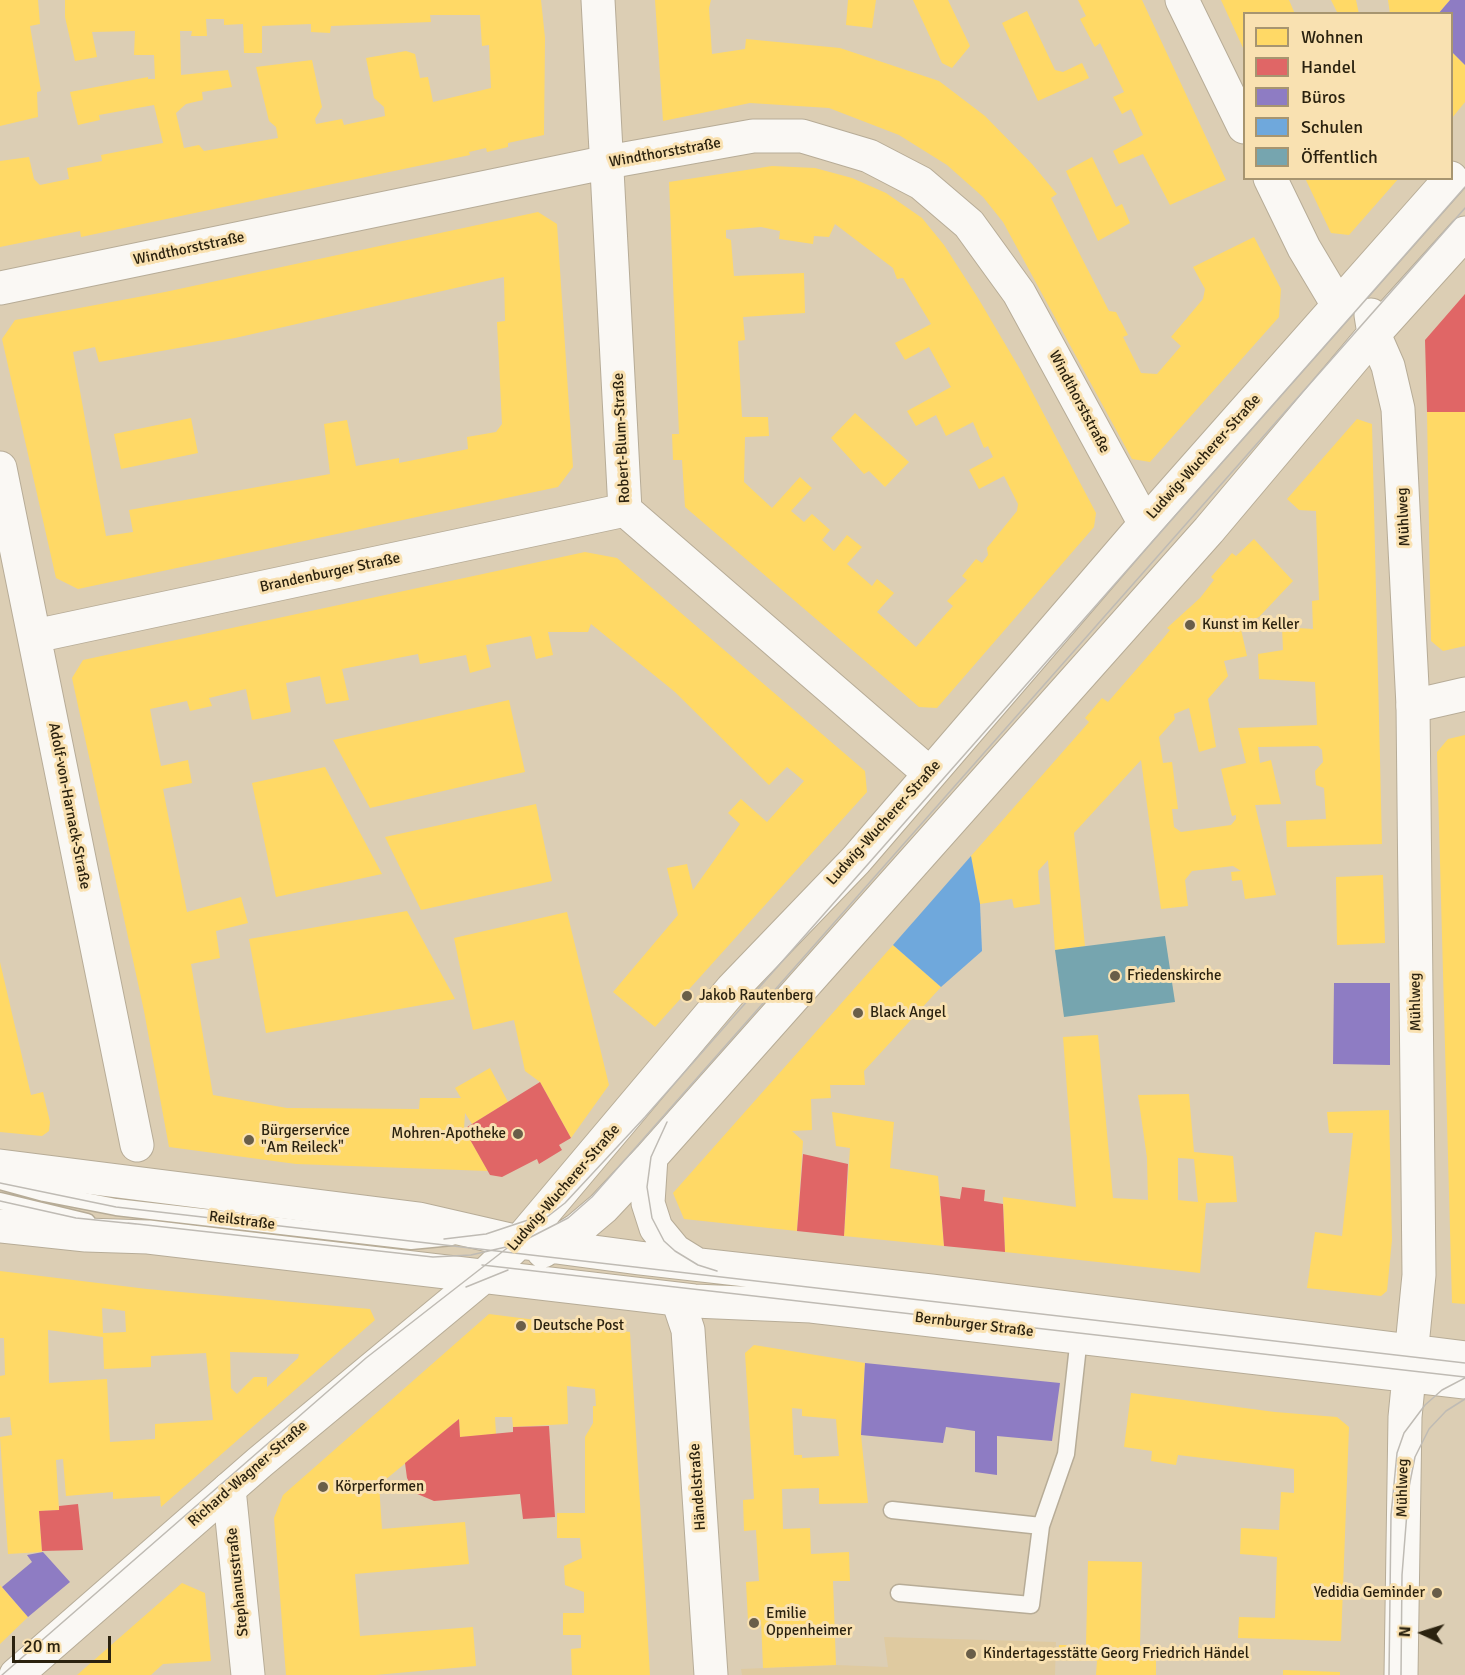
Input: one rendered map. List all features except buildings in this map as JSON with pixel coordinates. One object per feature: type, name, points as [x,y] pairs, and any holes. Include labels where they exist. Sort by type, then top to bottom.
[{"type":"street","name":"Robert-Blum-Straße","points":[[598,0],[625,510],[929,773]]},
{"type":"street","points":[[1182,0],[1243,123]]},
{"type":"street","name":"Windthorststraße","points":[[0,288],[608,162],[753,136],[802,136],[869,156],[921,183],[969,224],[1019,292],[1144,524]]},
{"type":"street","name":"Ludwig-Wucherer-Straße","points":[[1453,176],[1465,161]]},
{"type":"street","points":[[1271,180],[1304,248],[1338,305]]},
{"type":"street","name":"Ludwig-Wucherer-Straße","points":[[483,1277],[519,1242],[725,998],[820,894],[856,860],[1144,524],[1449,180]]},
{"type":"street","name":"Ludwig-Wucherer-Straße","points":[[483,1277],[551,1246],[577,1230],[603,1208],[651,1157],[1209,530],[1374,334],[1465,233]]},
{"type":"street","name":"Mühlweg","points":[[1380,258],[1369,294],[1374,334],[1388,366],[1398,409],[1413,706],[1419,1275],[1409,1363],[1404,1445],[1401,1675]]},
{"type":"street","name":"Adolf-von-Harnack-Straße","points":[[0,468],[136,1145]]},
{"type":"street","name":"Brandenburger Straße","points":[[35,636],[625,510]]},
{"type":"street","points":[[1413,706],[1465,694]]},
{"type":"street","points":[[651,1157],[648,1203],[656,1228],[675,1251],[698,1265]]},
{"type":"street","name":"Reilstraße","points":[[0,1166],[419,1219],[519,1242]]},
{"type":"street","name":"Reilstraße","points":[[0,1226],[86,1235],[148,1237],[410,1266],[483,1277]]},
{"type":"street","name":"Bernburger Straße","points":[[519,1242],[1409,1363],[1465,1382]]},
{"type":"street","name":"Bernburger Straße","points":[[483,1277],[678,1300],[811,1306],[1079,1337],[1409,1363],[1465,1358]]},
{"type":"street","name":"Richard-Wagner-Straße","points":[[16,1675],[230,1489],[483,1277]]},
{"type":"street","name":"Händelstraße","points":[[678,1300],[688,1330],[711,1675]]},
{"type":"street","name":"Stephanusstraße","points":[[230,1489],[248,1675]]},
{"type":"lane","name":"Reilstraße","points":[[0,1181],[116,1207],[404,1240],[486,1234]]},
{"type":"lane","points":[[0,1201],[148,1237]]},
{"type":"lane","points":[[898,1593],[1031,1605],[1041,1526],[1066,1454],[1079,1337]]},
{"type":"lane","points":[[892,1510],[1041,1526]]},
{"type":"shaded area","name":"Kindertagesstätte Georg Friedrich Händel","points":[[884,1637],[1056,1642],[1055,1675],[742,1675],[741,1669],[836,1665],[888,1667]]},
{"type":"tram line","points":[[2,1675],[366,1358],[565,1203],[645,1117],[1465,187]]},
{"type":"tram line","points":[[525,1240],[568,1218],[592,1197],[1465,208]]},
{"type":"tram line","points":[[667,1122],[651,1157],[647,1187],[652,1218],[664,1241],[675,1251],[698,1265],[717,1271]]},
{"type":"tram line","points":[[0,1183],[116,1207],[1465,1363]]},
{"type":"tram line","points":[[0,1201],[76,1218],[136,1224]]},
{"type":"tram line","points":[[444,1239],[486,1234],[540,1216]]},
{"type":"tram line","points":[[128,1223],[433,1257],[471,1255],[506,1247]]},
{"type":"tram line","points":[[482,1265],[1465,1377]]},
{"type":"tram line","points":[[466,1287],[508,1270]]},
{"type":"tram line","points":[[1389,1675],[1391,1515],[1397,1453],[1404,1433],[1425,1405],[1442,1390],[1465,1378]]},
{"type":"tram line","points":[[1401,1675],[1402,1575],[1409,1487],[1415,1457],[1429,1429],[1446,1411],[1465,1399]]},
{"type":"place","name":"Kunst im Keller","points":[[1190,625]]},
{"type":"place","name":"Friedenskirche","points":[[1115,976]]},
{"type":"place","name":"Jakob Rautenberg","points":[[687,996]]},
{"type":"place","name":"Black Angel","points":[[858,1013]]},
{"type":"place","name":"Mohren-Apotheke","points":[[518,1134]]},
{"type":"place","name":"Bürgerservice \"Am Reileck\"","points":[[249,1140]]},
{"type":"place","name":"Deutsche Post","points":[[521,1326]]},
{"type":"place","name":"Körperformen","points":[[323,1487]]},
{"type":"place","name":"Yedidia Geminder","points":[[1437,1593]]},
{"type":"place","name":"Emilie Oppenheimer","points":[[754,1623]]},
{"type":"place","name":"Kindertagesstätte Georg Friedrich Händel","points":[[971,1654]]}]
